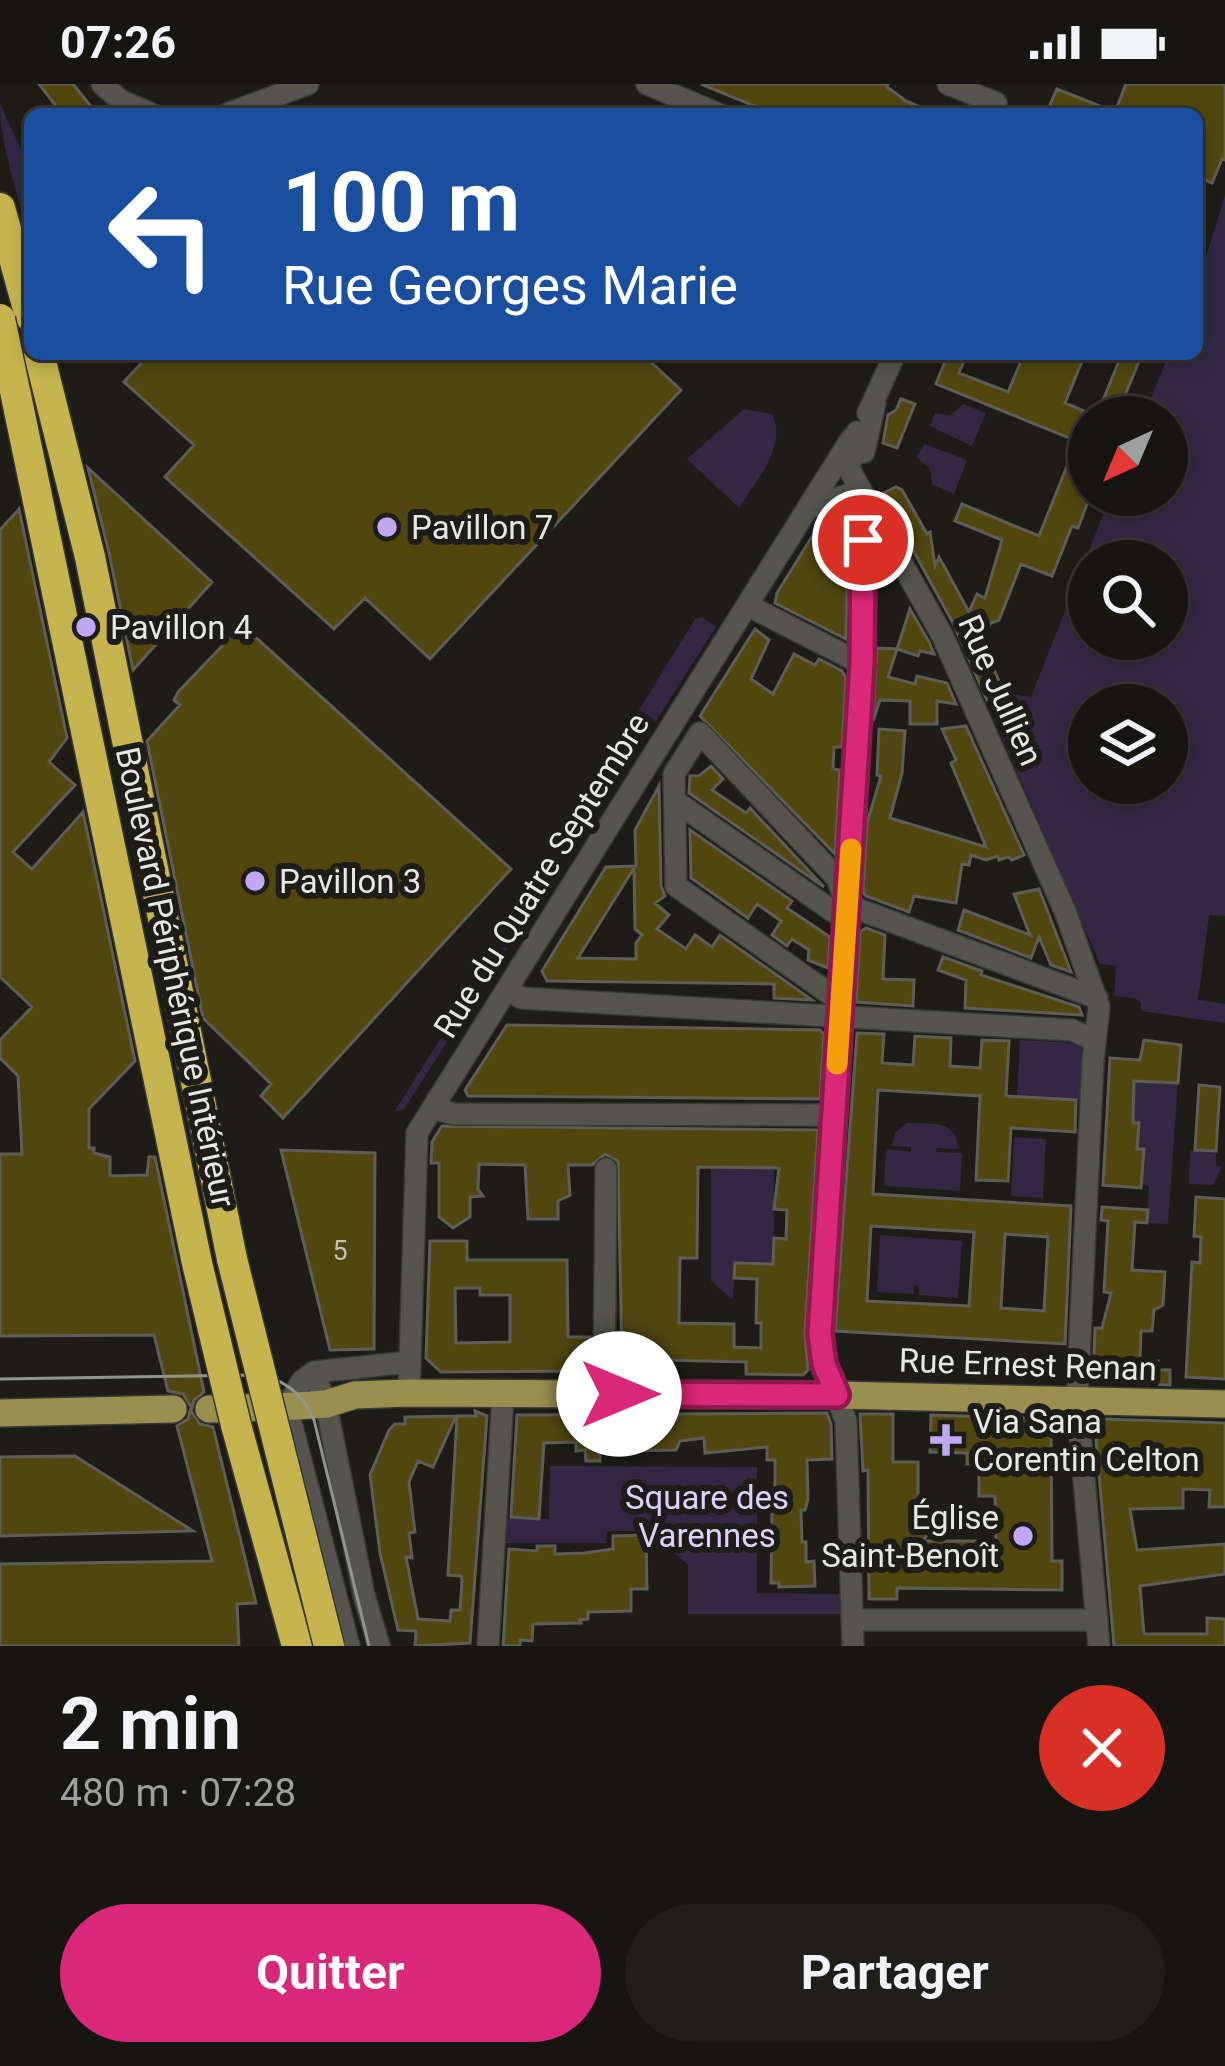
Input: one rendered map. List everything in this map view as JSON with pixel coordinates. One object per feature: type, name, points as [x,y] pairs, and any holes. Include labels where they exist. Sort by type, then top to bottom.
[{"type":"highway","points":[[0,208],[24,294]]},
{"type":"highway","name":"Boulevard Périphérique Intérieur","points":[[0,319],[197,1263],[297,1646]]},
{"type":"highway","points":[[41,360],[90,557],[232,1258],[329,1646]]},
{"type":"main road","name":"Rue Ernest Renan","points":[[209,1408],[287,1407],[326,1404],[356,1395],[409,1393],[837,1395],[1225,1404]]},
{"type":"main road","points":[[0,1413],[173,1409]]},
{"type":"street","points":[[102,84],[138,108]]},
{"type":"street","points":[[243,108],[308,84]]},
{"type":"street","points":[[647,84],[680,91],[709,108]]},
{"type":"street","points":[[948,84],[997,100]]},
{"type":"street","points":[[859,491],[849,469],[857,432],[893,360]]},
{"type":"street","points":[[853,1646],[846,1421],[824,1364],[820,1334],[862,664],[859,491],[875,403]]},
{"type":"street","name":"Rue du Quatre Septembre","points":[[409,1393],[417,1132],[857,432]]},
{"type":"street","points":[[814,498],[859,491]]},
{"type":"street","name":"Rue Jullien","points":[[859,491],[943,635],[1064,911],[1098,1002]]},
{"type":"street","points":[[863,540],[876,532],[889,537]]},
{"type":"street","points":[[749,606],[862,664]]},
{"type":"street","points":[[840,1009],[676,886],[674,774],[700,733],[836,878],[847,905],[1098,1002],[1077,1401],[1096,1635],[852,1620]]},
{"type":"street","points":[[675,801],[834,912],[847,905]]},
{"type":"street","points":[[508,990],[520,998],[840,1009],[1072,1030],[1094,1040]]},
{"type":"street","points":[[433,1109],[455,1114],[834,1114]]},
{"type":"street","points":[[604,1394],[606,1169]]},
{"type":"street","points":[[350,1646],[287,1407],[300,1384],[314,1372],[410,1362]]},
{"type":"street","points":[[314,1372],[326,1404],[364,1595],[379,1646]]},
{"type":"street","points":[[488,1646],[502,1395]]},
{"type":"green space","points":[[0,104],[24,156],[24,223],[7,156]]},
{"type":"green space","points":[[1225,195],[1225,916],[1209,915],[1198,1000],[1225,1004],[1225,1023],[1141,1011],[1135,998],[1114,996],[1116,966],[1100,964],[986,700],[1003,693],[1031,697],[1068,604],[1068,660],[1188,660],[1188,540],[1093,540],[1103,516],[1188,516],[1188,396],[1152,396],[1167,360],[1203,360],[1203,266]]},
{"type":"green space","points":[[963,404],[986,413],[972,446],[930,426],[935,413],[950,415]]},
{"type":"green space","points":[[744,409],[772,414],[776,438],[768,463],[739,508],[687,459]]},
{"type":"green space","points":[[925,444],[967,460],[954,494],[932,484],[930,468],[916,457]]},
{"type":"green space","points":[[702,617],[716,627],[574,848],[562,849],[566,828],[695,619]]},
{"type":"green space","points":[[547,872],[553,878],[404,1109],[394,1112]]},
{"type":"green space","points":[[1020,1040],[1077,1043],[1083,1049],[1080,1100],[1017,1096]]},
{"type":"green space","points":[[1135,1070],[1161,1084],[1178,1083],[1168,1224],[1147,1223],[1149,1186],[1134,1185],[1144,1150],[1132,1148]]},
{"type":"green space","points":[[907,1123],[941,1125],[953,1132],[958,1149],[937,1148],[936,1152],[962,1153],[960,1191],[884,1186],[886,1149],[911,1152],[911,1147],[892,1146],[895,1133]]},
{"type":"green space","points":[[1014,1137],[1046,1139],[1043,1198],[1011,1196]]},
{"type":"green space","points":[[1190,1151],[1216,1151],[1216,1165],[1222,1167],[1213,1185],[1189,1184]]},
{"type":"green space","points":[[711,1167],[774,1168],[774,1264],[735,1263],[733,1300],[711,1281]]},
{"type":"green space","points":[[880,1235],[962,1241],[958,1298],[919,1295],[918,1285],[914,1294],[877,1292]]},
{"type":"green space","name":"Square des Varennes","points":[[550,1466],[757,1467],[757,1593],[845,1594],[842,1614],[688,1614],[688,1565],[649,1531],[607,1531],[606,1543],[499,1543],[499,1519],[549,1519]]},
{"type":"building","points":[[39,84],[73,84],[92,108],[57,108]]},
{"type":"building","points":[[701,84],[888,84],[922,108],[759,108]]},
{"type":"building","points":[[1126,84],[1225,84],[1225,160],[1212,183],[1203,179],[1203,108],[1117,108]]},
{"type":"building","points":[[1057,89],[1105,108],[1049,108]]},
{"type":"building","name":"Pavillon 7","points":[[144,360],[648,360],[681,390],[430,659],[365,598],[334,629],[165,477],[194,445],[124,382]]},
{"type":"building","points":[[946,360],[964,360],[959,373],[1008,392],[1021,360],[1083,360],[1065,403],[1068,437],[936,384]]},
{"type":"building","points":[[1120,360],[1140,360],[1125,396],[1105,396]]},
{"type":"building","points":[[901,399],[915,404],[897,448],[883,443],[888,415]]},
{"type":"building","points":[[1068,464],[1068,516],[1083,516],[1078,528],[1072,526],[1052,576],[1021,564],[999,620],[981,638],[1004,693],[999,699],[987,700],[952,621],[882,494],[896,487],[902,490],[927,534],[930,532],[935,566],[939,557],[969,612],[977,594],[985,598],[1002,540],[955,521],[962,504],[1039,536]]},
{"type":"building","points":[[88,468],[212,582],[133,670],[109,553]]},
{"type":"building","points":[[19,509],[67,738],[49,762],[75,785],[13,852],[32,869],[83,812],[135,1061],[89,1109],[89,1148],[110,1157],[110,1176],[147,1175],[149,1157],[155,1157],[204,1392],[194,1400],[191,1411],[200,1424],[213,1427],[256,1603],[237,1604],[239,1646],[0,1646],[0,1564],[212,1561],[177,1426],[188,1419],[191,1407],[183,1394],[168,1391],[154,1335],[0,1336],[0,1154],[22,1154],[18,1076],[0,1058],[0,1040],[32,1007],[0,977],[0,530]]},
{"type":"building","points":[[820,524],[848,536],[846,639],[775,603]]},
{"type":"building","points":[[910,609],[934,654],[920,651],[918,656],[897,649]]},
{"type":"building","name":"Pavillon 3","points":[[242,625],[511,869],[283,1118],[261,1096],[271,1084],[203,1018],[147,741],[180,705],[174,700],[178,692]]},
{"type":"building","points":[[755,629],[769,640],[751,679],[773,694],[794,654],[815,665],[819,659],[846,678],[842,747],[834,747],[833,769],[840,770],[835,854],[700,716]]},
{"type":"building","points":[[877,648],[897,649],[888,677],[915,684],[917,676],[947,683],[956,704],[937,701],[937,724],[910,724],[910,701],[880,700],[873,721]]},
{"type":"building","points":[[966,726],[1024,855],[986,860],[971,855],[969,865],[962,864],[956,903],[914,896],[909,912],[866,896],[867,823],[881,776],[877,775],[879,729],[905,731],[902,773],[890,818],[986,847],[942,729]]},
{"type":"building","points":[[711,766],[723,779],[712,790],[746,813],[750,808],[824,887],[689,793],[690,776],[699,776]]},
{"type":"building","points":[[659,786],[665,896],[655,903],[669,915],[657,929],[686,949],[695,935],[712,947],[720,935],[812,1000],[774,998],[774,984],[547,981],[542,971],[606,867],[636,866],[635,830]],"holes":[[[634,868],[635,929],[642,935],[636,943],[636,959],[578,958]]]},
{"type":"building","points":[[690,830],[792,901],[787,908],[830,937],[828,968],[808,960],[809,950],[792,939],[787,946],[772,935],[781,921],[757,904],[748,918],[691,878]]},
{"type":"building","points":[[1039,889],[1071,972],[1051,965],[1039,937],[1031,958],[958,930],[964,910],[1030,935],[1014,894]]},
{"type":"building","points":[[866,928],[885,935],[883,979],[914,980],[913,1006],[856,1002],[860,932]]},
{"type":"building","points":[[943,957],[982,971],[981,975],[1079,1007],[1082,1015],[965,1008],[966,980],[938,970]]},
{"type":"building","points":[[507,1025],[820,1030],[824,1034],[820,1099],[468,1096],[465,1090]]},
{"type":"building","points":[[857,1033],[884,1034],[882,1063],[913,1065],[915,1036],[951,1038],[950,1066],[980,1068],[982,1040],[1009,1041],[1006,1096],[1076,1100],[1075,1132],[1011,1128],[1008,1181],[976,1180],[980,1096],[878,1090],[873,1194],[1071,1206],[1065,1344],[835,1331]],"holes":[[[871,1226],[974,1232],[969,1306],[867,1301]],[[1005,1234],[1048,1237],[1044,1311],[1001,1308]]]},
{"type":"building","points":[[1144,1040],[1181,1045],[1178,1083],[1134,1081],[1133,1123],[1139,1123],[1137,1149],[1144,1149],[1141,1188],[1103,1185],[1110,1058],[1140,1060]]},
{"type":"building","points":[[1199,1085],[1220,1087],[1216,1151],[1195,1150]]},
{"type":"building","points":[[442,1126],[818,1130],[805,1333],[808,1370],[803,1375],[746,1374],[746,1362],[622,1359],[618,1161],[605,1154],[592,1165],[568,1165],[570,1195],[558,1201],[558,1219],[528,1219],[525,1165],[479,1164],[478,1189],[483,1196],[470,1197],[470,1217],[453,1228],[439,1217],[439,1163],[431,1163],[432,1142]],"holes":[[[698,1167],[779,1168],[774,1209],[787,1210],[786,1239],[774,1238],[773,1264],[735,1263],[734,1278],[757,1279],[761,1348],[734,1347],[734,1324],[679,1323],[680,1258],[697,1258]]]},
{"type":"building","points":[[281,1150],[375,1153],[374,1349],[330,1350]]},
{"type":"building","points":[[1196,1197],[1225,1199],[1225,1379],[1186,1377],[1192,1262],[1200,1263],[1201,1237],[1194,1236]]},
{"type":"building","points":[[1102,1207],[1148,1210],[1147,1223],[1135,1222],[1132,1270],[1165,1272],[1163,1305],[1154,1310],[1152,1331],[1141,1331],[1140,1360],[1158,1361],[1157,1370],[1170,1370],[1170,1385],[1093,1381],[1095,1328],[1102,1328],[1111,1293],[1104,1292],[1108,1221],[1101,1220]]},
{"type":"building","points":[[430,1241],[467,1241],[467,1260],[567,1260],[568,1337],[590,1337],[589,1371],[441,1372],[426,1358]],"holes":[[[455,1288],[480,1288],[480,1295],[510,1295],[510,1342],[456,1343]]]},
{"type":"building","points":[[475,1411],[487,1416],[470,1643],[415,1646],[416,1631],[398,1630],[380,1553],[370,1475],[389,1430],[405,1424],[405,1417],[456,1416],[433,1467],[418,1461],[409,1482],[415,1532],[409,1533],[412,1558],[406,1557],[418,1619],[450,1621],[451,1610],[460,1610],[462,1580],[448,1575],[457,1416],[476,1416]]},
{"type":"building","points":[[827,1413],[832,1459],[807,1460],[808,1499],[801,1510],[802,1542],[806,1542],[806,1562],[814,1561],[815,1586],[771,1583],[769,1491],[775,1490],[775,1460],[767,1460],[767,1447],[705,1453],[704,1438],[680,1441],[676,1450],[627,1451],[627,1446],[600,1445],[600,1461],[586,1461],[585,1450],[576,1451],[576,1442],[544,1443],[539,1519],[511,1517],[517,1415]]},
{"type":"building","points":[[860,1414],[893,1414],[893,1462],[918,1462],[918,1513],[935,1507],[942,1512],[942,1520],[922,1541],[996,1541],[995,1496],[979,1496],[979,1464],[967,1464],[967,1453],[930,1452],[931,1415],[1035,1418],[1035,1428],[1051,1429],[1052,1561],[1062,1561],[1062,1590],[897,1588],[897,1599],[869,1599],[868,1470],[863,1471]]},
{"type":"building","points":[[1103,1419],[1225,1423],[1225,1507],[1209,1507],[1210,1490],[1183,1489],[1183,1508],[1130,1509],[1137,1550],[1225,1544],[1225,1574],[1140,1586],[1144,1634],[1207,1634],[1207,1618],[1225,1619],[1225,1646],[1114,1646],[1095,1428]]},
{"type":"building","points":[[75,1456],[193,1531],[0,1536],[0,1457]]},
{"type":"building","points":[[646,1535],[647,1589],[631,1589],[631,1611],[588,1612],[588,1619],[581,1623],[533,1624],[532,1641],[503,1646],[509,1549],[537,1551],[537,1546],[555,1546],[555,1554],[585,1553],[613,1549],[613,1536]]},
{"type":"tram line","points":[[0,1379],[251,1375],[290,1387],[314,1420],[369,1646]]},
{"type":"slow traffic","points":[[837,1064],[851,849]]},
{"type":"place","name":"Pavillon 7","points":[[387,527]]},
{"type":"place","name":"Pavillon 4","points":[[86,627]]},
{"type":"place","name":"Pavillon 3","points":[[255,881]]},
{"type":"place","name":"Via Sana Corentin Celton","points":[[946,1440]]},
{"type":"place","name":"Église Saint-Benoît","points":[[1023,1536]]},
{"type":"route","points":[[619,1394],[837,1395],[824,1364],[820,1334],[862,664],[863,540]]}]
